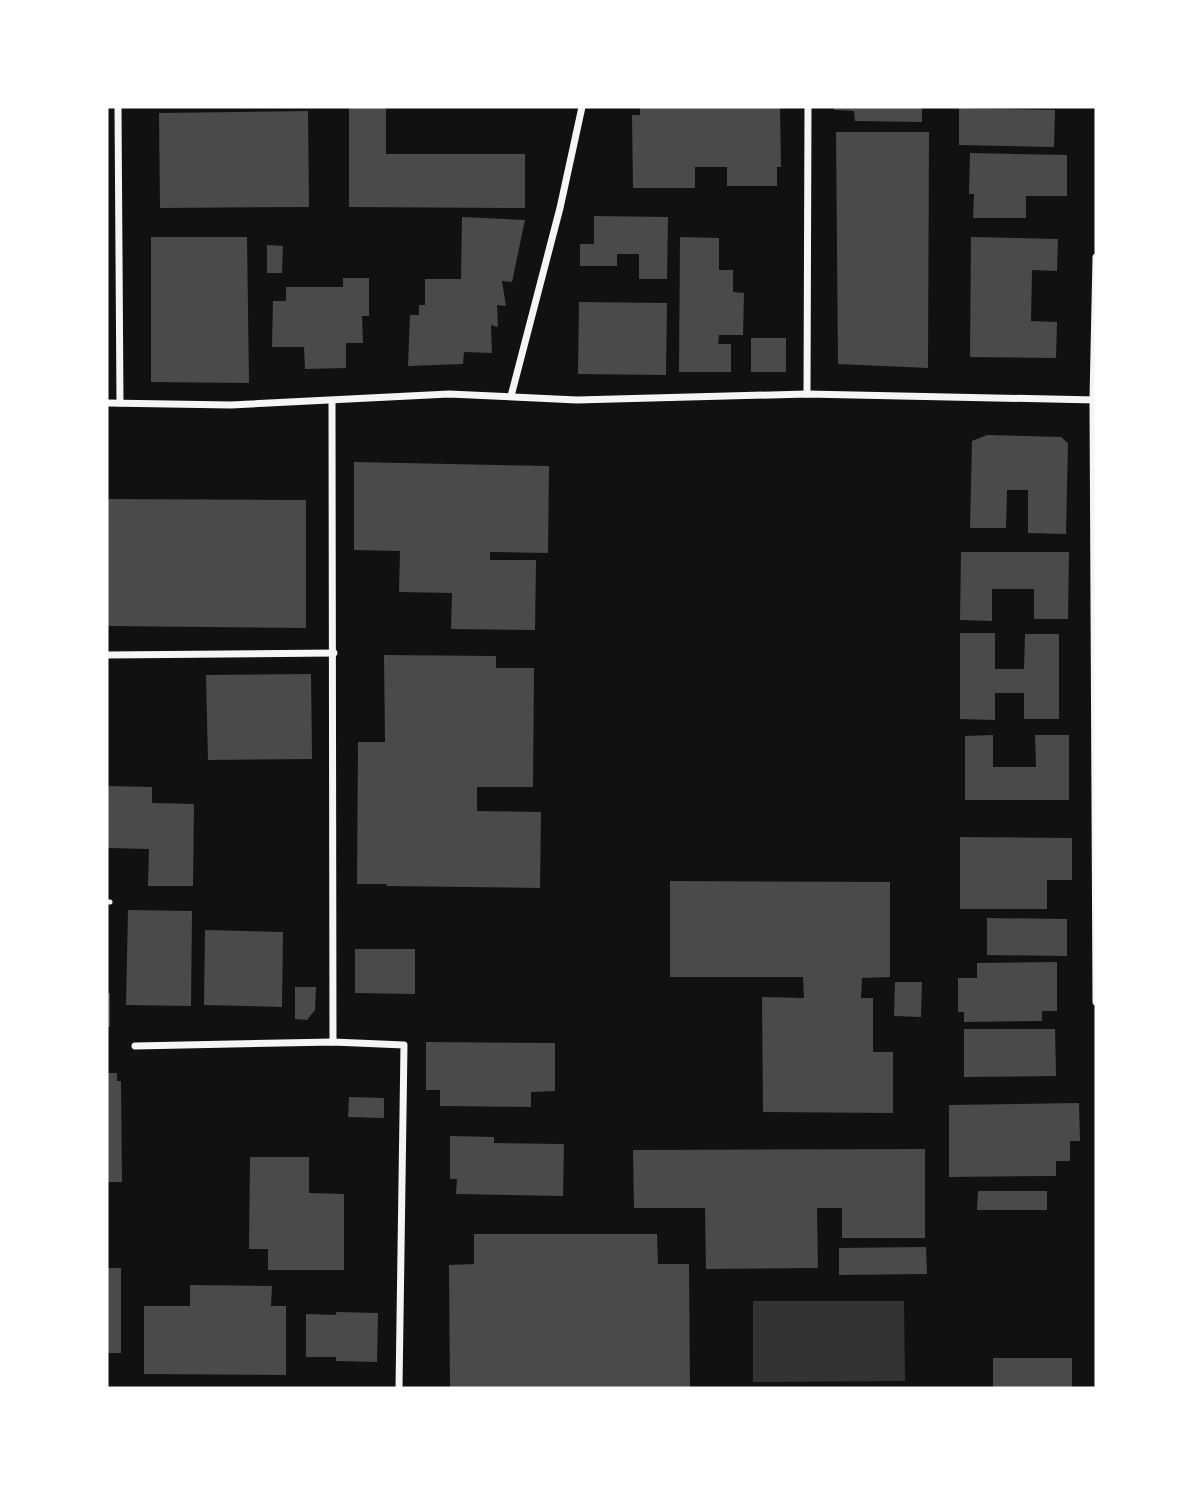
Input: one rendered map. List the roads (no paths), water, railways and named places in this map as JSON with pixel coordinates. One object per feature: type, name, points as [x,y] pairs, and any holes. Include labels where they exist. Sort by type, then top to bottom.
[{"type":"street","points":[[118,107],[120,403]]},
{"type":"street","points":[[511,396],[582,107]]},
{"type":"street","points":[[807,394],[808,107]]},
{"type":"street","points":[[1096,257],[1096,1002]]},
{"type":"street","points":[[107,403],[231,405],[449,394],[578,400],[807,394],[1094,400]]},
{"type":"street","points":[[332,401],[333,1042]]},
{"type":"street","points":[[107,655],[334,653]]},
{"type":"street","points":[[135,1046],[333,1042],[404,1045],[399,1388]]}]
